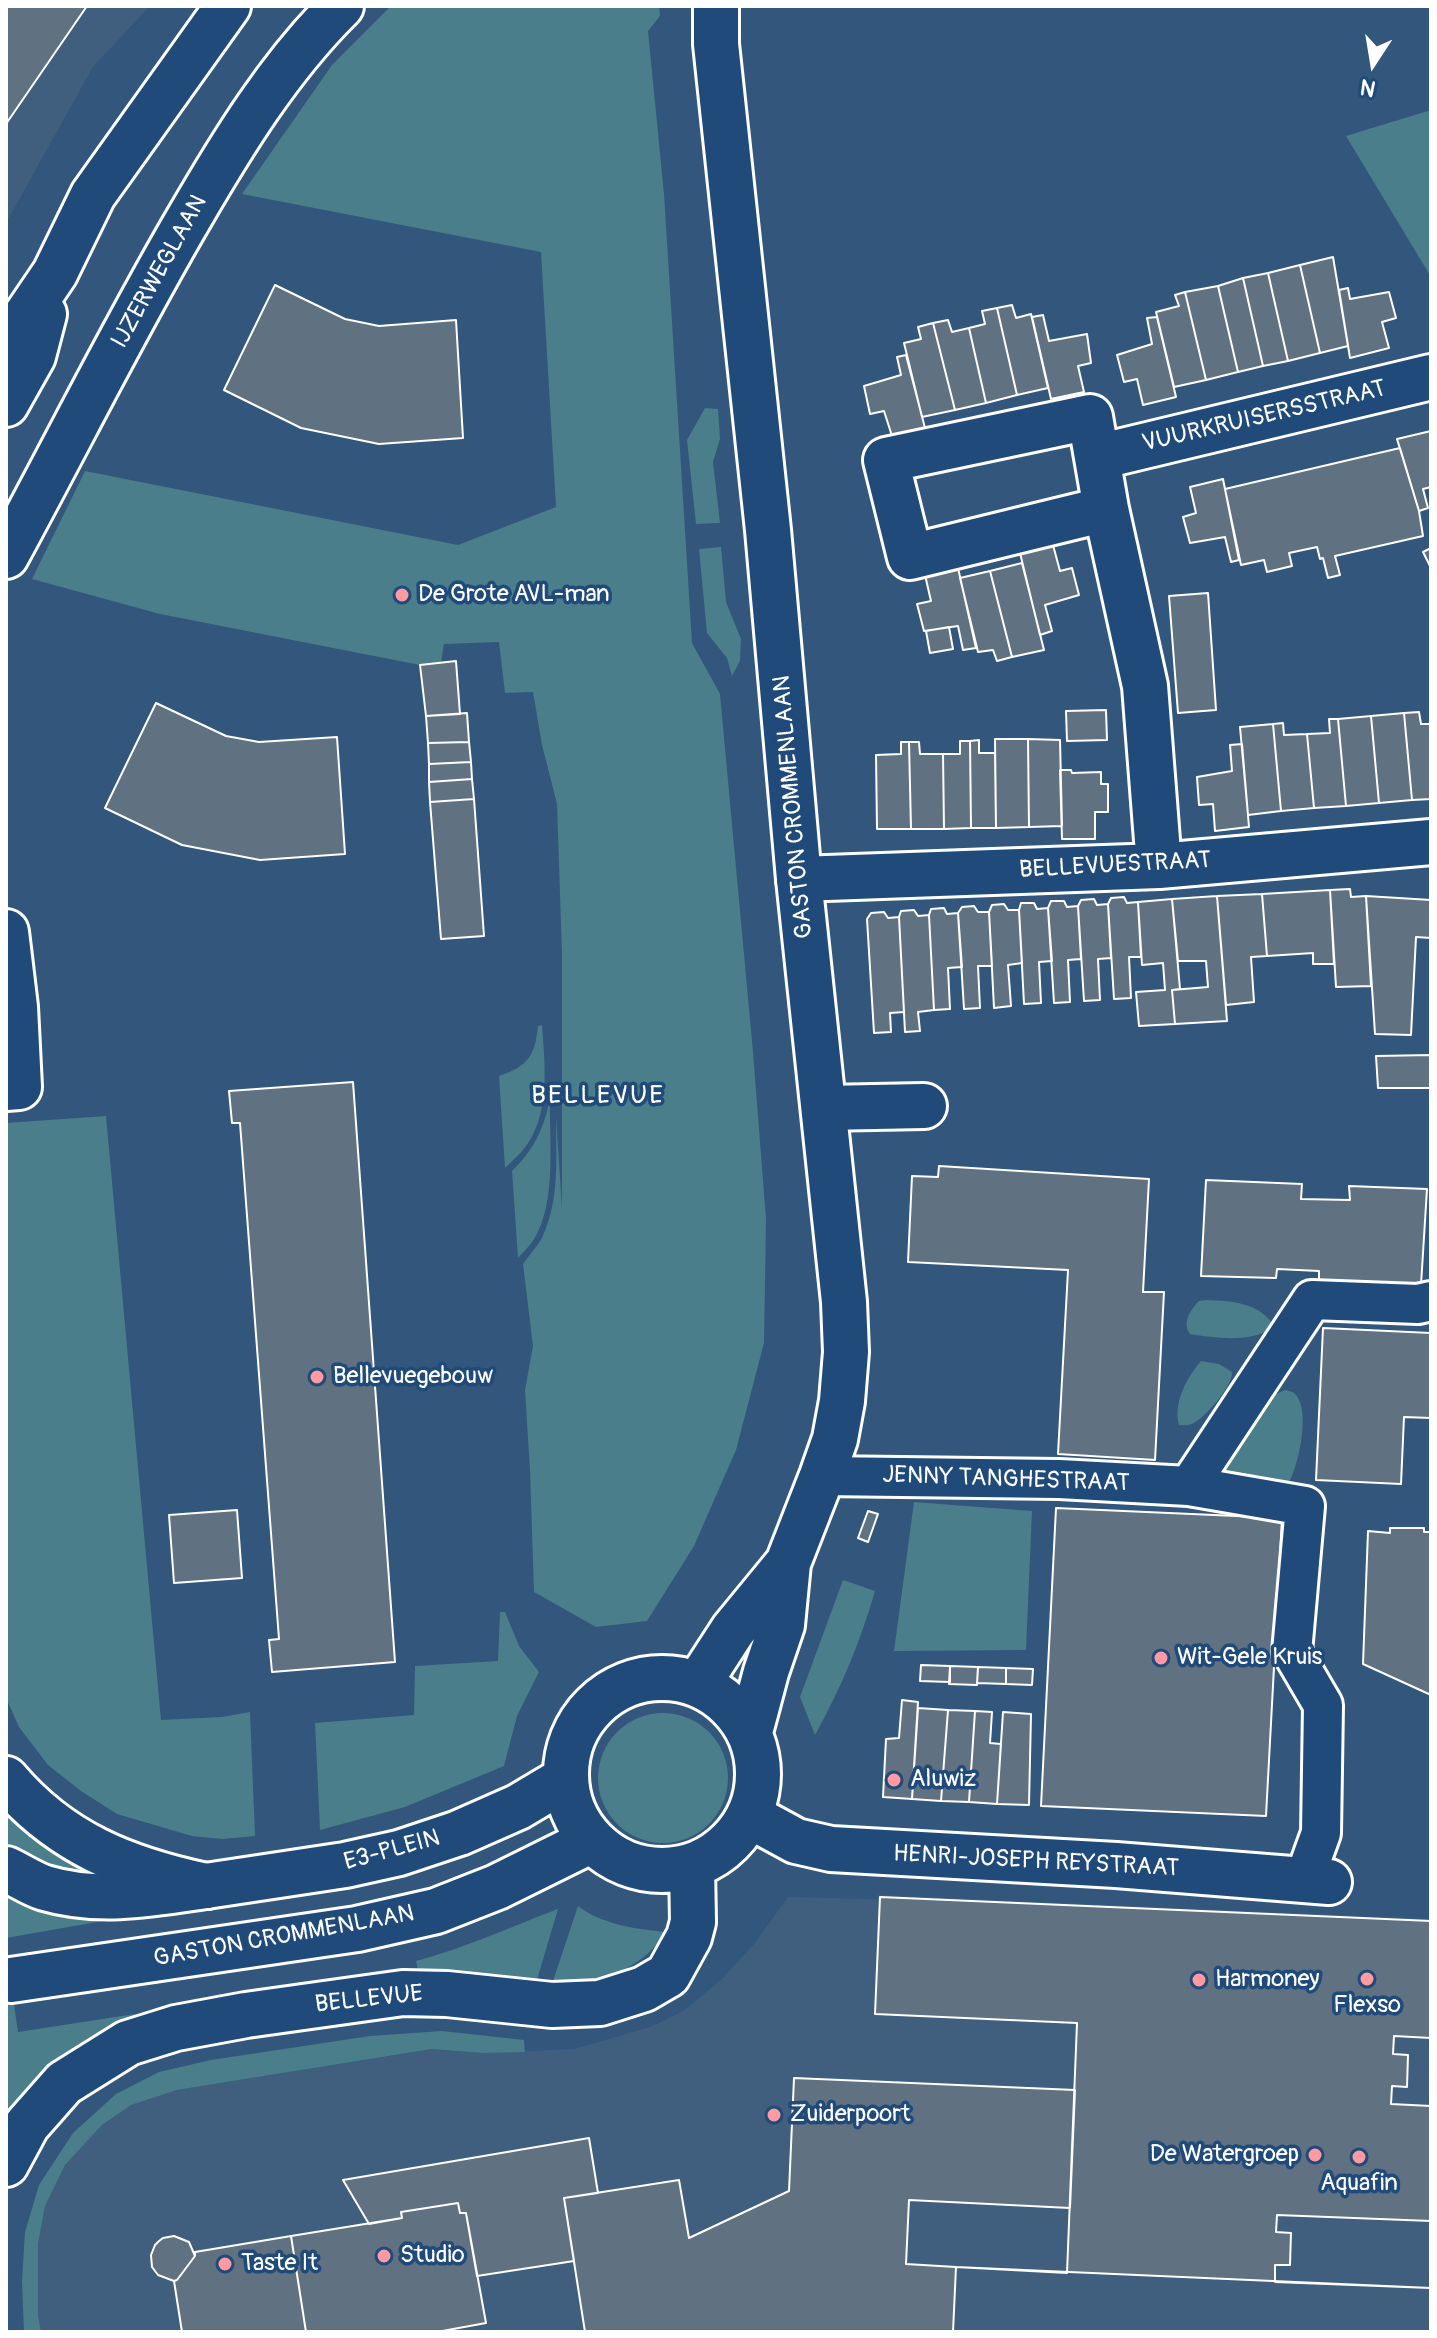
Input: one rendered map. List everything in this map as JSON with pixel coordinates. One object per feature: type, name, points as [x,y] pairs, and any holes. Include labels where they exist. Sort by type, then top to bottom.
[{"type":"main road","points":[[6,345],[55,273],[93,195],[228,6]]},
{"type":"main road","name":"IJZERWEGLAAN","points":[[6,556],[154,279],[220,165],[272,88],[318,29],[341,6]]},
{"type":"main road","name":"GASTON CROMMENLAAN","points":[[713,19],[768,530],[799,879],[844,1302],[846,1352],[835,1439],[788,1563],[782,1625],[750,1732]]},
{"type":"main road","points":[[6,404],[33,356],[55,273]]},
{"type":"main road","name":"VUURKRUISERSSTRAAT","points":[[1098,457],[1431,377]]},
{"type":"main road","points":[[1106,509],[910,557],[886,460],[1090,417],[1106,509],[1145,686],[1159,866]]},
{"type":"main road","name":"BELLEVUESTRAAT","points":[[799,879],[1159,866],[1431,842]]},
{"type":"main road","points":[[6,932],[13,1087]]},
{"type":"main road","points":[[824,1108],[924,1106]]},
{"type":"main road","name":"GASTON CROMMENLAAN","points":[[698,1684],[733,1630],[788,1563]]},
{"type":"main road","name":"GASTON CROMMENLAAN","points":[[669,1677],[698,1684],[719,1695],[737,1711],[750,1732],[757,1753],[757,1795],[750,1816],[738,1833],[708,1859],[692,1866],[665,1870],[638,1867],[613,1857],[592,1840],[578,1822],[569,1801],[565,1779],[567,1751],[577,1726],[594,1704],[612,1691],[639,1679],[669,1677]]},
{"type":"main road","points":[[6,1779],[47,1819],[84,1846],[130,1866],[206,1886]]},
{"type":"main road","name":"E3-PLEIN","points":[[6,1869],[43,1887],[89,1897],[135,1896],[345,1865],[399,1853],[459,1833],[518,1807],[565,1779]]},
{"type":"main road","name":"HENRI-JOSEPH REYSTRAAT","points":[[750,1816],[796,1841],[831,1849],[1116,1865],[1316,1881]]},
{"type":"main road","name":"GASTON CROMMENLAAN","points":[[11,1980],[357,1929],[436,1911],[497,1887],[592,1840]]},
{"type":"main road","name":"BELLEVUE","points":[[6,2164],[27,2125],[64,2083],[128,2043],[176,2028],[403,1993],[447,1994],[552,2005],[600,2003],[644,1989],[668,1975],[689,1937],[693,1922],[692,1866]]},
{"type":"street","points":[[1189,1486],[1312,1300],[1418,1304],[1431,1301]]},
{"type":"street","name":"JENNY TANGHESTRAAT","points":[[822,1476],[996,1465],[1059,1479],[1189,1486],[1305,1506],[1292,1652],[1323,1705],[1321,1833],[1316,1881]]},
{"type":"shaded area","points":[[6,6],[150,6],[93,67],[6,223]]},
{"type":"shaded area","name":"Zuiderpoort","points":[[878,1895],[1431,1919],[1431,2332],[41,2332],[38,2315],[38,2244],[45,2206],[65,2165],[102,2125],[131,2105],[177,2090],[433,2049],[482,2053],[574,2049],[650,2027],[683,2011],[722,1979],[754,1944],[788,1897],[877,1899]]},
{"type":"green space","points":[[391,6],[659,6],[660,16],[648,31],[664,194],[692,643],[720,694],[766,1219],[764,1343],[736,1450],[694,1546],[647,1621],[596,1627],[534,1592],[525,1390],[533,1346],[523,1264],[542,1238],[552,1208],[556,1178],[556,1116],[562,1208],[562,954],[557,804],[533,692],[505,693],[499,642],[444,644],[441,663],[420,665],[160,614],[32,579],[85,471],[458,545],[556,507],[541,252],[242,194],[332,65]]},
{"type":"green space","points":[[1431,110],[1431,277],[1346,136]]},
{"type":"green space","points":[[705,408],[718,409],[720,439],[713,462],[720,523],[696,524],[687,440]]},
{"type":"green space","points":[[721,547],[726,602],[741,639],[740,661],[732,676],[727,658],[707,633],[699,549]]},
{"type":"green space","points":[[542,1025],[544,1090],[538,1122],[523,1150],[505,1168],[499,1076],[523,1064],[535,1045],[538,1026]]},
{"type":"green space","points":[[550,1097],[550,1170],[546,1207],[534,1239],[518,1258],[512,1171],[527,1155],[537,1137]]},
{"type":"green space","points":[[106,1116],[161,1720],[222,1717],[250,1712],[255,1836],[222,1839],[192,1836],[117,1814],[48,1765],[19,1727],[6,1698],[6,1123]]},
{"type":"green space","points":[[1199,1301],[1251,1307],[1267,1317],[1273,1328],[1243,1338],[1190,1334],[1187,1321],[1190,1312]]},
{"type":"green space","points":[[1201,1361],[1219,1364],[1232,1372],[1231,1378],[1204,1415],[1192,1424],[1179,1425],[1178,1408],[1182,1391]]},
{"type":"green space","points":[[1285,1390],[1296,1395],[1300,1403],[1303,1427],[1299,1454],[1287,1486],[1225,1479],[1217,1468],[1239,1435],[1265,1403]]},
{"type":"green space","points":[[914,1502],[1032,1511],[1026,1650],[894,1651]]},
{"type":"green space","points":[[843,1580],[875,1591],[849,1665],[815,1735],[800,1697]]},
{"type":"green space","points":[[500,1612],[505,1612],[519,1646],[539,1672],[517,1716],[504,1766],[405,1807],[320,1830],[315,1723],[414,1715],[415,1666],[498,1661]]},
{"type":"green space","points":[[663,1713],[688,1718],[709,1732],[723,1753],[728,1778],[723,1803],[709,1824],[688,1838],[663,1843],[638,1838],[617,1824],[603,1803],[598,1778],[603,1753],[617,1732],[638,1718]]},
{"type":"green space","points":[[6,1812],[51,1848],[101,1878],[69,1880],[6,1850]]},
{"type":"green space","points":[[6,1892],[72,1913],[114,1919],[6,1938]]},
{"type":"green space","points":[[578,1906],[609,1922],[666,1932],[644,1957],[616,1973],[585,1982],[552,1984]]},
{"type":"green space","points":[[558,1909],[536,1983],[420,1978],[416,1961],[470,1944]]},
{"type":"green space","points":[[6,1950],[18,2032],[135,2014],[134,2023],[6,2125]]},
{"type":"green space","points":[[442,2031],[524,2040],[525,2052],[432,2049],[177,2090],[131,2105],[102,2125],[65,2165],[45,2206],[38,2244],[38,2315],[41,2332],[24,2332],[22,2281],[25,2232],[39,2185],[73,2133],[116,2094],[159,2072],[211,2060],[370,2036]]},
{"type":"building","points":[[6,6],[87,6],[6,124]]},
{"type":"building","points":[[1333,257],[1348,346],[1320,353],[1300,265]]},
{"type":"building","points":[[1300,265],[1320,353],[1288,361],[1268,273]]},
{"type":"building","points":[[1268,273],[1288,361],[1263,366],[1243,278]]},
{"type":"building","points":[[1243,278],[1263,366],[1238,372],[1218,286]]},
{"type":"building","points":[[275,285],[345,319],[379,326],[456,320],[463,438],[379,444],[301,428],[224,390]]},
{"type":"building","points":[[1218,286],[1238,372],[1206,380],[1185,292]]},
{"type":"building","points":[[1348,288],[1350,299],[1389,292],[1396,318],[1382,322],[1389,348],[1350,358],[1339,290]]},
{"type":"building","points":[[1185,292],[1206,380],[1174,387],[1156,312],[1179,306],[1175,295]]},
{"type":"building","points":[[1012,305],[1016,318],[1031,314],[1048,388],[1017,395],[997,308]]},
{"type":"building","points":[[997,308],[1017,395],[986,403],[969,328],[985,324],[982,311]]},
{"type":"building","points":[[1043,315],[1049,341],[1087,334],[1091,363],[1078,366],[1084,392],[1051,399],[1032,317]]},
{"type":"building","points":[[1157,317],[1176,397],[1143,405],[1137,379],[1124,382],[1117,355],[1152,344],[1147,318]]},
{"type":"building","points":[[948,320],[952,332],[969,328],[986,403],[955,410],[933,323]]},
{"type":"building","points":[[933,323],[955,410],[922,417],[904,343],[921,339],[918,327]]},
{"type":"building","points":[[906,355],[925,428],[892,436],[884,411],[870,414],[864,386],[901,375],[897,357]]},
{"type":"building","points":[[1431,431],[1431,487],[1423,489],[1428,508],[1419,511],[1397,439]]},
{"type":"building","points":[[1400,448],[1419,511],[1423,536],[1335,556],[1340,575],[1328,578],[1317,547],[1289,553],[1292,566],[1267,572],[1264,560],[1241,565],[1225,489]]},
{"type":"building","points":[[1223,479],[1239,560],[1231,562],[1225,537],[1190,543],[1183,517],[1196,513],[1190,487]]},
{"type":"building","points":[[1053,545],[1060,571],[1072,568],[1079,595],[1045,605],[1052,631],[1040,635],[1020,553]]},
{"type":"building","points":[[1431,548],[1431,568],[1423,552]]},
{"type":"building","points":[[1022,563],[1044,650],[1012,657],[990,571]]},
{"type":"building","points":[[958,568],[976,648],[963,650],[958,626],[924,631],[917,604],[931,601],[925,575]]},
{"type":"building","points":[[990,571],[1012,657],[997,661],[993,650],[978,652],[960,578]]},
{"type":"building","points":[[1208,593],[1216,710],[1178,713],[1169,596]]},
{"type":"building","points":[[949,627],[953,649],[930,653],[926,631]]},
{"type":"building","points":[[456,661],[460,714],[426,716],[420,665]]},
{"type":"building","points":[[156,703],[226,736],[259,742],[337,737],[345,854],[260,860],[182,845],[105,808]]},
{"type":"building","points":[[1106,710],[1107,740],[1067,741],[1066,711]]},
{"type":"building","points":[[1419,712],[1421,724],[1431,724],[1431,799],[1412,800],[1404,713]]},
{"type":"building","points":[[467,713],[469,742],[428,743],[426,716]]},
{"type":"building","points":[[1404,713],[1412,800],[1379,803],[1371,716]]},
{"type":"building","points":[[1371,716],[1379,803],[1346,806],[1338,719]]},
{"type":"building","points":[[1329,719],[1338,719],[1346,806],[1314,808],[1307,734],[1330,733]]},
{"type":"building","points":[[1283,723],[1284,735],[1307,734],[1314,808],[1281,811],[1273,724]]},
{"type":"building","points":[[1273,724],[1281,811],[1248,815],[1240,727]]},
{"type":"building","points":[[995,739],[1028,739],[1029,827],[996,828]]},
{"type":"building","points":[[1028,739],[1060,740],[1062,826],[1029,827]]},
{"type":"building","points":[[979,740],[979,753],[995,753],[996,828],[971,828],[970,741]]},
{"type":"building","points":[[960,741],[970,741],[971,828],[944,829],[943,754],[960,754]]},
{"type":"building","points":[[469,742],[471,762],[429,764],[428,743]]},
{"type":"building","points":[[901,742],[909,742],[911,829],[877,829],[876,755],[901,754]]},
{"type":"building","points":[[909,742],[919,742],[920,754],[943,754],[944,829],[911,829]]},
{"type":"building","points":[[1242,744],[1249,827],[1215,831],[1213,804],[1199,805],[1197,777],[1232,771],[1230,745]]},
{"type":"building","points":[[471,762],[472,779],[429,782],[429,764]]},
{"type":"building","points":[[1060,770],[1071,770],[1072,773],[1101,772],[1101,784],[1108,784],[1108,812],[1095,812],[1095,839],[1062,839]]},
{"type":"building","points":[[472,779],[474,799],[430,802],[429,782]]},
{"type":"building","points":[[474,799],[484,936],[441,939],[430,802]]},
{"type":"building","points":[[1350,889],[1351,897],[1366,896],[1371,986],[1336,987],[1330,890]]},
{"type":"building","points":[[1330,890],[1334,964],[1313,964],[1313,953],[1267,956],[1262,894]]},
{"type":"building","points":[[1262,894],[1267,956],[1251,957],[1254,1002],[1226,1005],[1217,896]]},
{"type":"building","points":[[1217,896],[1227,1021],[1175,1024],[1172,990],[1208,987],[1206,961],[1178,961],[1172,899]]},
{"type":"building","points":[[1366,896],[1431,900],[1431,938],[1416,937],[1411,1035],[1375,1034]]},
{"type":"building","points":[[1124,897],[1127,903],[1138,902],[1141,957],[1129,957],[1131,998],[1114,999],[1108,904],[1111,898]]},
{"type":"building","points":[[1094,899],[1097,905],[1108,904],[1111,958],[1098,959],[1100,1000],[1084,1001],[1078,906],[1081,900]]},
{"type":"building","points":[[1172,899],[1180,989],[1172,990],[1175,1024],[1139,1026],[1136,992],[1165,990],[1163,963],[1142,965],[1138,902]]},
{"type":"building","points":[[1051,901],[1064,901],[1067,907],[1078,906],[1081,959],[1068,960],[1070,1002],[1054,1003],[1048,908]]},
{"type":"building","points":[[1021,903],[1034,903],[1037,909],[1048,908],[1052,961],[1039,962],[1041,1003],[1024,1004]]},
{"type":"building","points":[[1004,904],[1008,910],[1019,910],[1022,963],[1008,965],[1011,1006],[994,1008],[989,912],[992,905]]},
{"type":"building","points":[[974,906],[978,912],[989,912],[992,966],[978,966],[980,1008],[964,1009],[958,913],[962,907]]},
{"type":"building","points":[[944,908],[947,914],[958,913],[962,967],[948,968],[950,1009],[934,1010],[929,915],[931,909]]},
{"type":"building","points":[[914,910],[918,916],[929,915],[934,1010],[918,1012],[920,1031],[905,1032],[899,917],[901,911]]},
{"type":"building","points":[[884,912],[888,918],[899,917],[904,1012],[890,1013],[891,1032],[874,1033],[867,919],[871,913]]},
{"type":"building","points":[[1431,1055],[1431,1088],[1378,1088],[1376,1056]]},
{"type":"building","name":"Bellevuegebouw","points":[[353,1082],[395,1662],[272,1672],[269,1640],[279,1639],[240,1123],[232,1123],[229,1091]]},
{"type":"building","points":[[939,1166],[1149,1179],[1143,1292],[1164,1292],[1155,1460],[1058,1454],[1068,1270],[908,1262],[912,1176],[938,1177]]},
{"type":"building","points":[[1206,1180],[1302,1184],[1301,1199],[1350,1200],[1349,1186],[1427,1189],[1421,1285],[1319,1282],[1319,1271],[1277,1269],[1276,1278],[1201,1276]]},
{"type":"building","points":[[1323,1328],[1431,1333],[1431,1418],[1404,1417],[1401,1484],[1316,1480]]},
{"type":"building","name":"Wit-Gele Kruis","points":[[1056,1508],[1282,1518],[1266,1816],[1041,1806]]},
{"type":"building","points":[[237,1510],[242,1578],[174,1583],[169,1515]]},
{"type":"building","points":[[868,1511],[878,1514],[868,1542],[858,1538]]},
{"type":"building","points":[[1390,1528],[1424,1528],[1424,1532],[1431,1532],[1431,1695],[1363,1664],[1368,1531],[1390,1533]]},
{"type":"building","points":[[921,1665],[950,1666],[950,1682],[920,1681]]},
{"type":"building","points":[[950,1666],[978,1667],[977,1685],[949,1684]]},
{"type":"building","points":[[978,1667],[1006,1668],[1006,1684],[977,1683]]},
{"type":"building","points":[[1006,1668],[1033,1669],[1032,1685],[1006,1684]]},
{"type":"building","points":[[902,1700],[918,1702],[912,1799],[883,1797],[886,1739],[899,1738]]},
{"type":"building","points":[[918,1708],[948,1710],[941,1801],[912,1799]]},
{"type":"building","points":[[948,1710],[975,1711],[969,1802],[941,1801]]},
{"type":"building","points":[[975,1711],[992,1712],[990,1743],[1001,1744],[997,1804],[969,1802]]},
{"type":"building","points":[[1003,1712],[1031,1714],[1029,1805],[997,1804]]},
{"type":"building","points":[[880,1897],[1431,1921],[1431,2038],[1394,2036],[1393,2054],[1408,2055],[1407,2087],[1392,2086],[1391,2104],[1431,2106],[1431,2221],[1277,2215],[1276,2232],[1291,2233],[1290,2265],[1275,2265],[1275,2282],[1431,2288],[1431,2332],[953,2332],[956,2267],[1067,2273],[1077,2023],[875,2014]]},
{"type":"building","points":[[794,2078],[1075,2090],[1070,2208],[909,2200],[906,2264],[956,2267],[953,2332],[585,2332],[564,2198],[679,2180],[689,2238],[789,2191]]},
{"type":"building","points":[[589,2138],[598,2193],[564,2198],[574,2261],[477,2276],[466,2213],[460,2213],[458,2203],[401,2212],[402,2218],[369,2224],[343,2180]]},
{"type":"building","name":"Studio","points":[[458,2203],[460,2213],[466,2213],[486,2323],[437,2332],[306,2332],[291,2236],[402,2218],[401,2212]]},
{"type":"building","points":[[174,2236],[189,2242],[195,2256],[174,2281],[158,2275],[152,2267],[151,2255],[159,2241]]},
{"type":"building","points":[[291,2236],[306,2332],[182,2332],[174,2281],[195,2252]]},
{"type":"building","points":[[956,2267],[1431,2288],[1431,2332],[953,2332]]},
{"type":"place","name":"De Grote AVL-man","points":[[402,595]]},
{"type":"place","name":"Bellevuegebouw","points":[[317,1377]]},
{"type":"place","name":"Wit-Gele Kruis","points":[[1161,1658]]},
{"type":"place","name":"Aluwiz","points":[[894,1780]]},
{"type":"place","name":"Flexso","points":[[1367,1979]]},
{"type":"place","name":"Harmoney","points":[[1199,1980]]},
{"type":"place","name":"Zuiderpoort","points":[[774,2115]]},
{"type":"place","name":"De Watergroep","points":[[1315,2155]]},
{"type":"place","name":"Aquafin","points":[[1359,2157]]},
{"type":"place","name":"Studio","points":[[384,2256]]},
{"type":"place","name":"Taste It","points":[[225,2264]]},
{"type":"district","name":"BELLEVUE","points":[[598,1096]]}]
